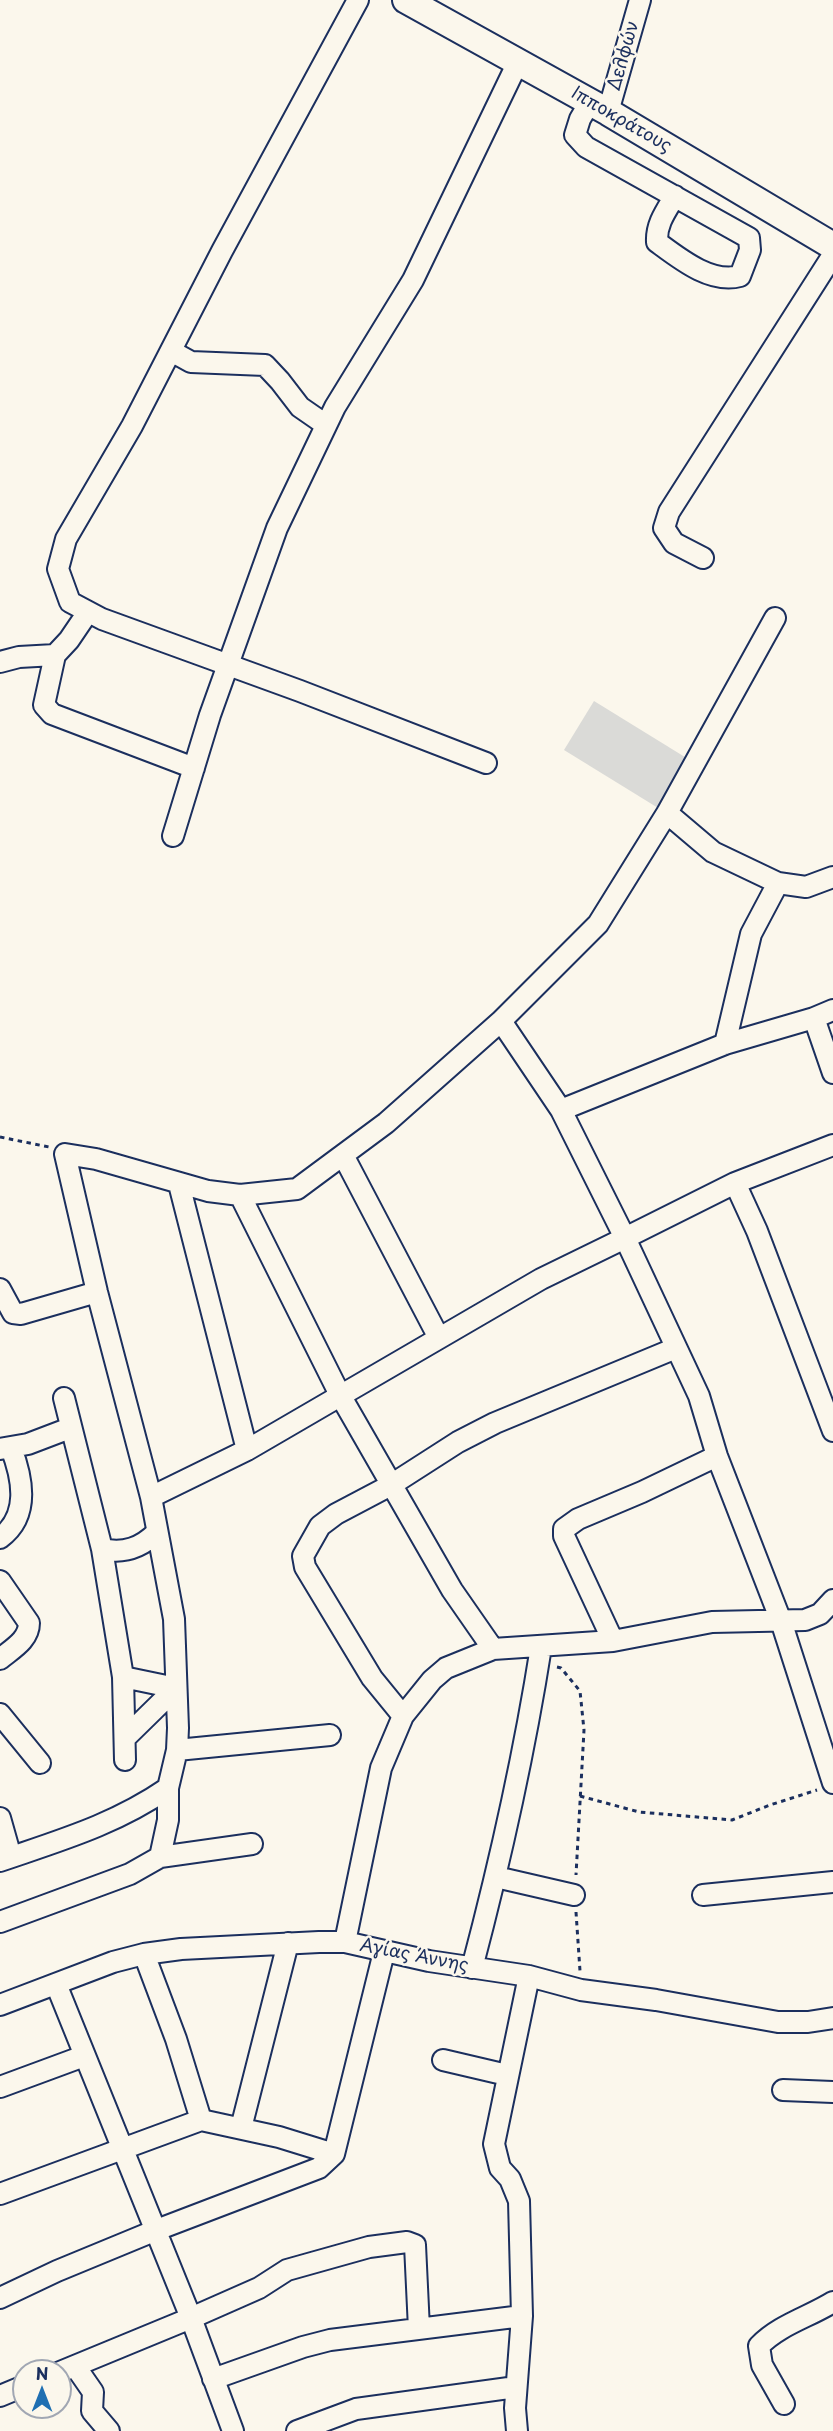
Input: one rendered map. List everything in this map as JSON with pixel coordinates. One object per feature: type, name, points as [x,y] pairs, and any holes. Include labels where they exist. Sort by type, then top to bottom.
[{"type":"main road","name":"Ιπποκράτους","points":[[417,3],[599,107],[833,246]]},
{"type":"street","points":[[358,0],[228,240],[132,426],[66,539],[58,569],[70,602],[102,619],[486,763]]},
{"type":"street","name":"Δελφών","points":[[640,0],[599,107],[580,119],[575,135],[586,147],[675,196]]},
{"type":"street","points":[[173,836],[194,768],[277,528],[326,425],[412,280],[518,62]]},
{"type":"street","points":[[675,196],[749,238],[750,250],[740,276],[729,279],[710,275],[657,242],[656,232],[675,196]]},
{"type":"street","points":[[703,558],[674,543],[664,528],[669,512],[833,255]]},
{"type":"street","points":[[171,351],[191,362],[265,365],[300,407],[326,425]]},
{"type":"street","points":[[88,612],[69,640],[55,655],[44,705],[52,714],[194,768]]},
{"type":"street","points":[[160,1857],[165,1843],[168,1820],[168,1788],[177,1750],[174,1619],[151,1497],[97,1293],[65,1154],[96,1159],[208,1191],[240,1195],[297,1189],[386,1123],[501,1021],[598,924],[667,813],[775,618]]},
{"type":"street","points":[[0,662],[19,657],[55,655]]},
{"type":"street","points":[[667,813],[713,852],[778,883],[806,887],[833,877]]},
{"type":"street","points":[[725,1044],[751,934],[778,883]]},
{"type":"street","points":[[561,1110],[725,1044],[814,1018],[833,1010]]},
{"type":"street","points":[[814,1018],[833,1073]]},
{"type":"street","points":[[501,1021],[561,1110],[625,1238],[699,1396],[717,1456],[781,1621],[828,1786]]},
{"type":"street","points":[[151,1497],[247,1450],[541,1279],[735,1183],[833,1145]]},
{"type":"street","points":[[343,1155],[439,1338]]},
{"type":"street","points":[[735,1183],[757,1231],[833,1431]]},
{"type":"street","points":[[179,1184],[222,1343],[247,1450]]},
{"type":"street","points":[[240,1195],[340,1395],[452,1590],[492,1649]]},
{"type":"street","points":[[0,1288],[13,1313],[21,1314],[97,1293]]},
{"type":"street","points":[[403,1716],[379,1687],[305,1567],[303,1556],[320,1526],[336,1514],[391,1485],[458,1442],[495,1423],[676,1348]]},
{"type":"street","points":[[63,1398],[102,1549],[123,1677],[125,1760]]},
{"type":"street","points":[[0,1538],[13,1526],[21,1509],[19,1475],[6,1449],[70,1428]]},
{"type":"street","points":[[613,1641],[564,1536],[564,1529],[578,1519],[642,1492],[717,1456]]},
{"type":"street","points":[[102,1549],[115,1552],[132,1549],[145,1544],[157,1532]]},
{"type":"street","points":[[0,1581],[29,1623],[26,1637],[0,1659]]},
{"type":"street","points":[[345,1942],[381,1768],[403,1716],[432,1680],[446,1668],[492,1649],[539,1654],[712,1622],[806,1620],[820,1614],[833,1600]]},
{"type":"street","points":[[472,1968],[496,1877],[517,1778],[539,1654]]},
{"type":"street","points":[[123,1677],[176,1688]]},
{"type":"street","points":[[126,1737],[176,1688]]},
{"type":"street","points":[[0,1714],[40,1763]]},
{"type":"street","points":[[177,1750],[330,1735]]},
{"type":"street","points":[[0,1818],[5,1859],[109,1823],[168,1788]]},
{"type":"street","points":[[0,1922],[130,1874],[160,1857],[252,1844]]},
{"type":"street","points":[[496,1877],[574,1895]]},
{"type":"street","points":[[703,1895],[833,1882]]},
{"type":"street","name":"Αγίας Άννης","points":[[0,2005],[113,1962],[144,1954],[181,1949],[345,1942],[384,1952],[529,1976],[581,1990],[656,2000],[778,2022],[808,2022],[833,2018]]},
{"type":"street","points":[[241,2128],[288,1943]]},
{"type":"street","points":[[0,2298],[57,2271],[154,2231],[319,2169],[334,2154],[384,1952]]},
{"type":"street","points":[[144,1954],[176,2039],[201,2120]]},
{"type":"street","points":[[517,2431],[516,2387],[522,2316],[519,2201],[510,2179],[500,2168],[494,2144],[529,1976]]},
{"type":"street","points":[[56,1984],[191,2318],[233,2431]]},
{"type":"street","points":[[0,2087],[84,2056]]},
{"type":"street","points":[[443,2060],[507,2075]]},
{"type":"street","points":[[783,2090],[833,2092]]},
{"type":"street","points":[[0,2194],[201,2120],[279,2137],[334,2154]]},
{"type":"street","points":[[72,2367],[259,2288],[287,2270],[369,2247],[407,2242],[415,2246],[419,2329]]},
{"type":"street","points":[[784,2404],[762,2366],[759,2346],[771,2333],[810,2316],[833,2302]]},
{"type":"street","points":[[213,2379],[303,2347],[330,2340],[522,2316]]},
{"type":"street","points":[[72,2373],[93,2392],[92,2411],[109,2431]]},
{"type":"street","points":[[297,2431],[356,2409],[516,2387]]},
{"type":"path","points":[[0,1137],[43,1144],[65,1154]]},
{"type":"path","points":[[539,1654],[561,1668],[580,1691],[584,1730],[574,1895],[581,1990]]},
{"type":"path","points":[[580,1796],[639,1812],[732,1820],[828,1786]]},
{"type":"shaded area","points":[[594,701],[693,762],[663,811],[564,750]]}]
